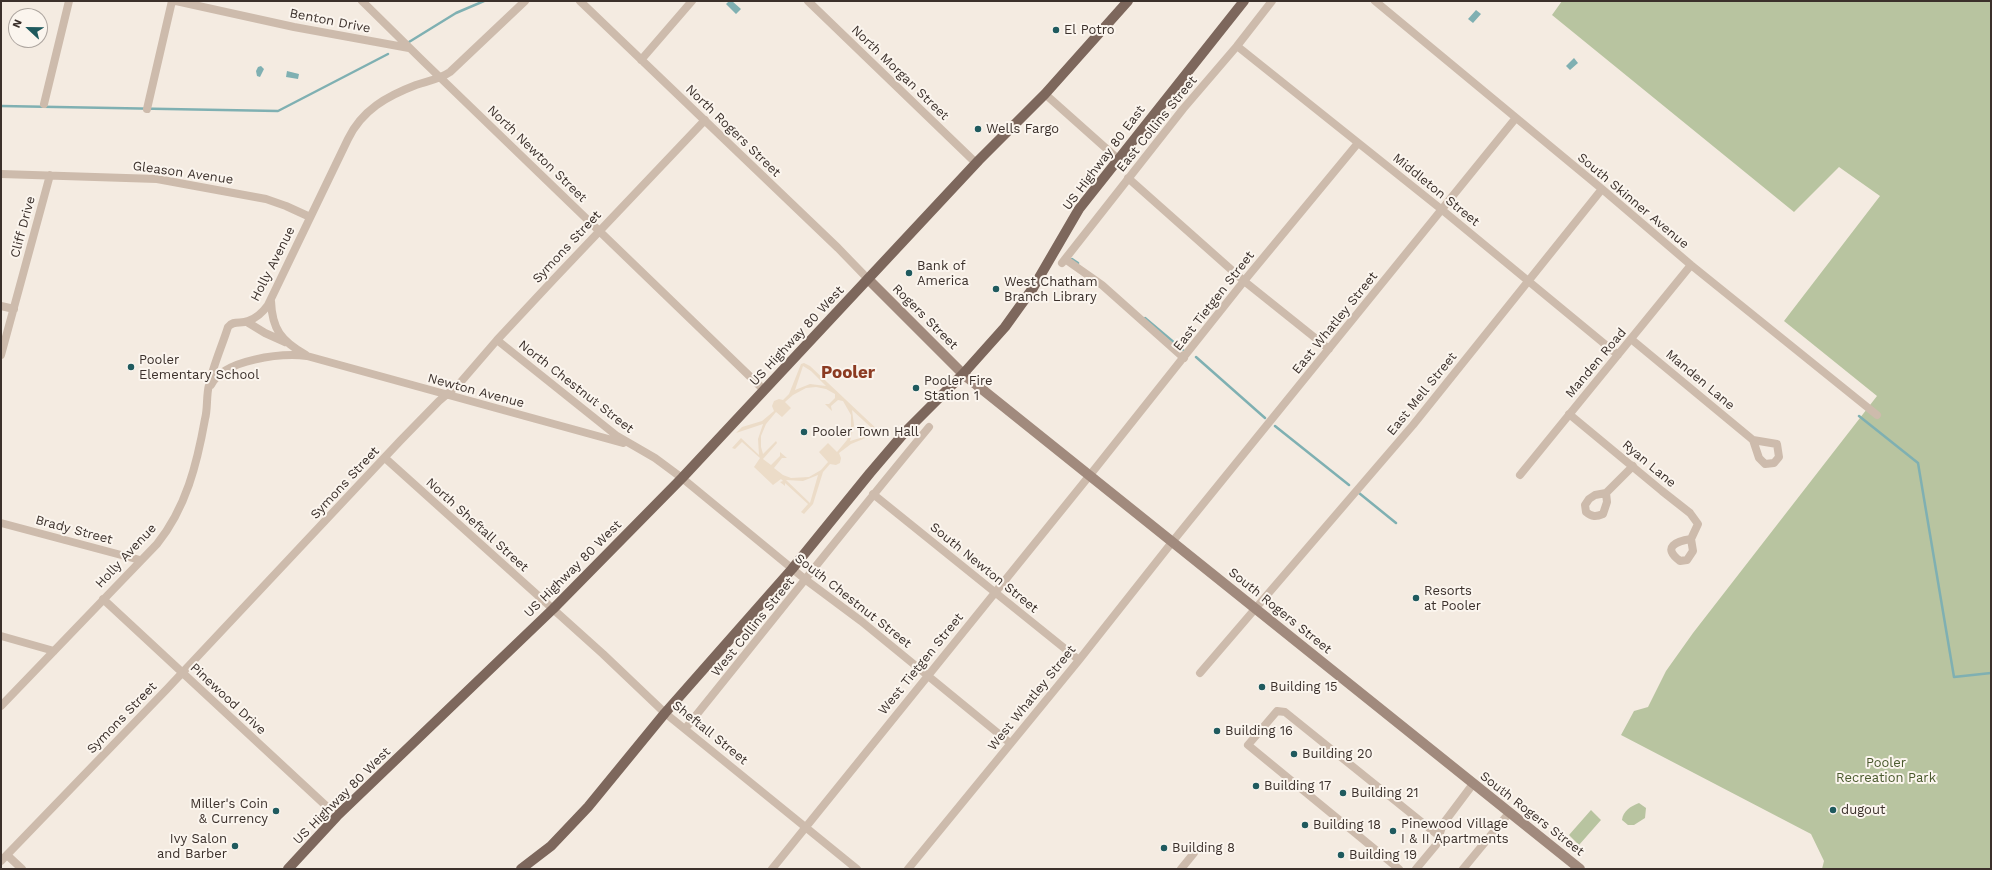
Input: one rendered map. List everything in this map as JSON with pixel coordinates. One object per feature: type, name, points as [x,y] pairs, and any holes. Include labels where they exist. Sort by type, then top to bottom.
[{"type":"main road","points":[[868,279],[976,163],[1044,94],[1128,1]]},
{"type":"main road","name":"US Highway 80 East","points":[[963,374],[1006,327],[1033,288],[1079,209],[1244,1]]},
{"type":"main road","name":"US Highway 80 West","points":[[288,869],[338,816],[553,609],[682,478],[868,279]]},
{"type":"main road","points":[[521,869],[551,846],[588,807],[665,713],[792,569],[905,432],[963,374]]},
{"type":"street","points":[[44,104],[69,1]]},
{"type":"street","points":[[147,109],[172,1]]},
{"type":"street","name":"Benton Drive","points":[[176,1],[301,28],[410,49]]},
{"type":"street","name":"North Newton Street","points":[[362,1],[764,390]]},
{"type":"street","name":"Holly Avenue","points":[[1,706],[165,533],[182,504],[200,441],[210,379],[228,327],[233,323],[247,322],[260,314],[271,301],[350,133],[364,115],[378,103],[394,95],[440,78],[461,63],[525,1]]},
{"type":"street","name":"North Rogers Street","points":[[580,1],[868,279]]},
{"type":"street","points":[[641,60],[692,1]]},
{"type":"street","name":"North Morgan Street","points":[[808,1],[976,163]]},
{"type":"street","name":"East Collins Street","points":[[1184,358],[1102,285],[1064,261],[1183,109],[1237,46],[1272,1]]},
{"type":"street","name":"South Skinner Avenue","points":[[1376,1],[1515,119],[1602,189],[1690,265],[1877,415]]},
{"type":"street","name":"Middleton Street","points":[[1237,46],[1530,281],[1618,355]]},
{"type":"street","points":[[1044,94],[1118,159]]},
{"type":"street","name":"East Whatley Street","points":[[1173,541],[1515,119]]},
{"type":"street","name":"Symons Street","points":[[1,861],[182,673],[433,407],[460,384],[497,340],[705,120]]},
{"type":"street","name":"East Tietgen Street","points":[[1090,475],[1244,281],[1358,142]]},
{"type":"street","name":"Gleason Avenue","points":[[1,174],[135,177],[164,180],[266,199],[310,217]]},
{"type":"street","name":"Cliff Drive","points":[[1,355],[4,330],[14,310],[50,175]]},
{"type":"street","points":[[1128,178],[1244,281],[1329,349]]},
{"type":"street","name":"East Mell Street","points":[[1200,672],[1409,430],[1530,281],[1602,189]]},
{"type":"street","name":"Manden Road","points":[[1520,475],[1690,265]]},
{"type":"street","name":"Rogers Street","points":[[868,279],[963,374]]},
{"type":"street","name":"Newton Avenue","points":[[271,301],[275,327],[287,343]]},
{"type":"street","points":[[1,306],[14,310]]},
{"type":"street","name":"Newton Avenue","points":[[247,322],[264,334],[287,343],[307,356]]},
{"type":"street","name":"Manden Lane","points":[[1631,339],[1753,440]]},
{"type":"street","name":"North Chestnut Street","points":[[497,340],[617,436],[655,458],[682,478]]},
{"type":"street","name":"Newton Avenue","points":[[207,401],[212,383],[220,374],[229,368],[274,357],[290,355],[307,356],[622,442],[638,449]]},
{"type":"street","name":"South Rogers Street","points":[[963,374],[1580,869]]},
{"type":"street","name":"Ryan Lane","points":[[1569,414],[1690,512],[1698,524],[1691,539]]},
{"type":"street","name":"West Collins Street","points":[[685,729],[806,580],[873,494],[929,428]]},
{"type":"street","name":"North Sheftall Street","points":[[385,458],[553,609]]},
{"type":"street","points":[[1606,493],[1633,466]]},
{"type":"street","name":"West Tietgen Street","points":[[772,869],[1090,475]]},
{"type":"street","name":"South Chestnut Street","points":[[682,478],[792,569],[861,621],[1010,743]]},
{"type":"street","name":"South Newton Street","points":[[873,494],[1079,660]]},
{"type":"street","name":"Brady Street","points":[[1,523],[140,560]]},
{"type":"street","name":"West Whatley Street","points":[[908,869],[1079,660],[1173,541]]},
{"type":"street","name":"Pinewood Drive","points":[[103,600],[338,816]]},
{"type":"street","name":"Sheftall Street","points":[[553,609],[665,713],[806,826],[857,869]]},
{"type":"street","points":[[1,636],[54,651]]},
{"type":"street","points":[[1399,869],[1248,745],[1277,711],[1285,712],[1439,836]]},
{"type":"street","points":[[1416,869],[1436,845],[1443,824],[1473,784]]},
{"type":"street","points":[[1463,869],[1509,813]]},
{"type":"street","points":[[1181,869],[1194,853]]},
{"type":"street","points":[[7,854],[22,869]]},
{"type":"green space","name":"Pooler Recreation Park","points":[[1562,1],[1991,1],[1991,869],[1822,869],[1824,861],[1811,834],[1621,735],[1634,711],[1648,707],[1666,671],[1693,633],[1877,396],[1784,321],[1880,196],[1839,167],[1794,212],[1552,15]]},
{"type":"green space","points":[[1639,803],[1646,808],[1645,818],[1634,825],[1628,825],[1622,820],[1624,814],[1630,807]]},
{"type":"green space","points":[[1591,810],[1601,820],[1579,845],[1569,835]]},
{"type":"shaded area","points":[[804,363],[810,366],[880,432],[851,444],[839,453],[841,458],[840,463],[836,465],[830,464],[823,472],[813,504],[804,514],[801,512],[808,504],[785,483],[785,486],[780,482],[783,481],[781,479],[773,485],[754,467],[760,458],[742,442],[735,449],[732,448],[741,438],[759,455],[758,439],[763,424],[736,433],[742,427],[762,421],[774,411],[772,406],[774,401],[779,399],[783,400],[789,394],[801,364]],"holes":[[[803,366],[811,371],[826,386],[810,384],[795,390]],[[816,387],[826,389],[835,394],[835,398],[829,404],[825,404],[832,411],[831,406],[838,400],[843,401],[851,415],[851,431],[847,440],[837,452],[828,443],[819,452],[828,462],[821,470],[809,477],[791,478],[783,475],[774,468],[782,458],[787,458],[780,452],[780,456],[771,465],[763,459],[777,443],[776,441],[763,454],[761,447],[761,436],[766,424],[776,412],[782,417],[791,408],[785,402],[793,395],[806,388]],[[852,410],[875,431],[867,436],[850,441],[854,425]],[[818,475],[810,503],[786,480],[803,481]]]},
{"type":"water","points":[[729,1],[732,1],[741,9],[736,14],[726,4]]},
{"type":"water","points":[[1476,10],[1481,14],[1473,23],[1468,19]]},
{"type":"water","points":[[1574,58],[1578,63],[1570,70],[1566,66]]},
{"type":"water","points":[[261,66],[264,69],[260,77],[257,76],[256,71],[258,67]]},
{"type":"water","points":[[287,71],[299,74],[298,79],[286,77]]},
{"type":"waterway","points":[[409,42],[456,13],[484,1]]},
{"type":"waterway","points":[[1,106],[278,111],[388,54]]},
{"type":"waterway","points":[[1072,259],[1078,263]]},
{"type":"waterway","points":[[1145,318],[1183,350]]},
{"type":"waterway","points":[[1196,357],[1265,418]]},
{"type":"waterway","points":[[1859,416],[1918,463],[1954,677],[1991,673]]},
{"type":"waterway","points":[[1275,426],[1349,485]]},
{"type":"waterway","points":[[1359,493],[1396,523]]},
{"type":"place","name":"El Potro","points":[[1056,30]]},
{"type":"place","name":"Wells Fargo","points":[[978,129]]},
{"type":"place","name":"Bank of America","points":[[909,273]]},
{"type":"place","name":"West Chatham Branch Library","points":[[996,289]]},
{"type":"place","name":"Pooler Elementary School","points":[[131,367]]},
{"type":"place","name":"Pooler Fire Station 1","points":[[916,388]]},
{"type":"place","name":"Pooler Town Hall","points":[[804,432]]},
{"type":"place","name":"Resorts at Pooler","points":[[1416,598]]},
{"type":"place","name":"Building 15","points":[[1262,687]]},
{"type":"place","name":"Building 16","points":[[1217,731]]},
{"type":"place","name":"Building 20","points":[[1294,754]]},
{"type":"place","name":"Building 17","points":[[1256,786]]},
{"type":"place","name":"Building 21","points":[[1343,793]]},
{"type":"place","name":"dugout","points":[[1833,810]]},
{"type":"place","name":"Miller's Coin & Currency","points":[[276,811]]},
{"type":"place","name":"Building 18","points":[[1305,825]]},
{"type":"place","name":"Pinewood Village I & II Apartments","points":[[1393,831]]},
{"type":"place","name":"Ivy Salon and Barber","points":[[235,846]]},
{"type":"place","name":"Building 8","points":[[1164,848]]},
{"type":"place","name":"Building 19","points":[[1341,855]]},
{"type":"district","name":"Pooler","points":[[848,373]]}]
